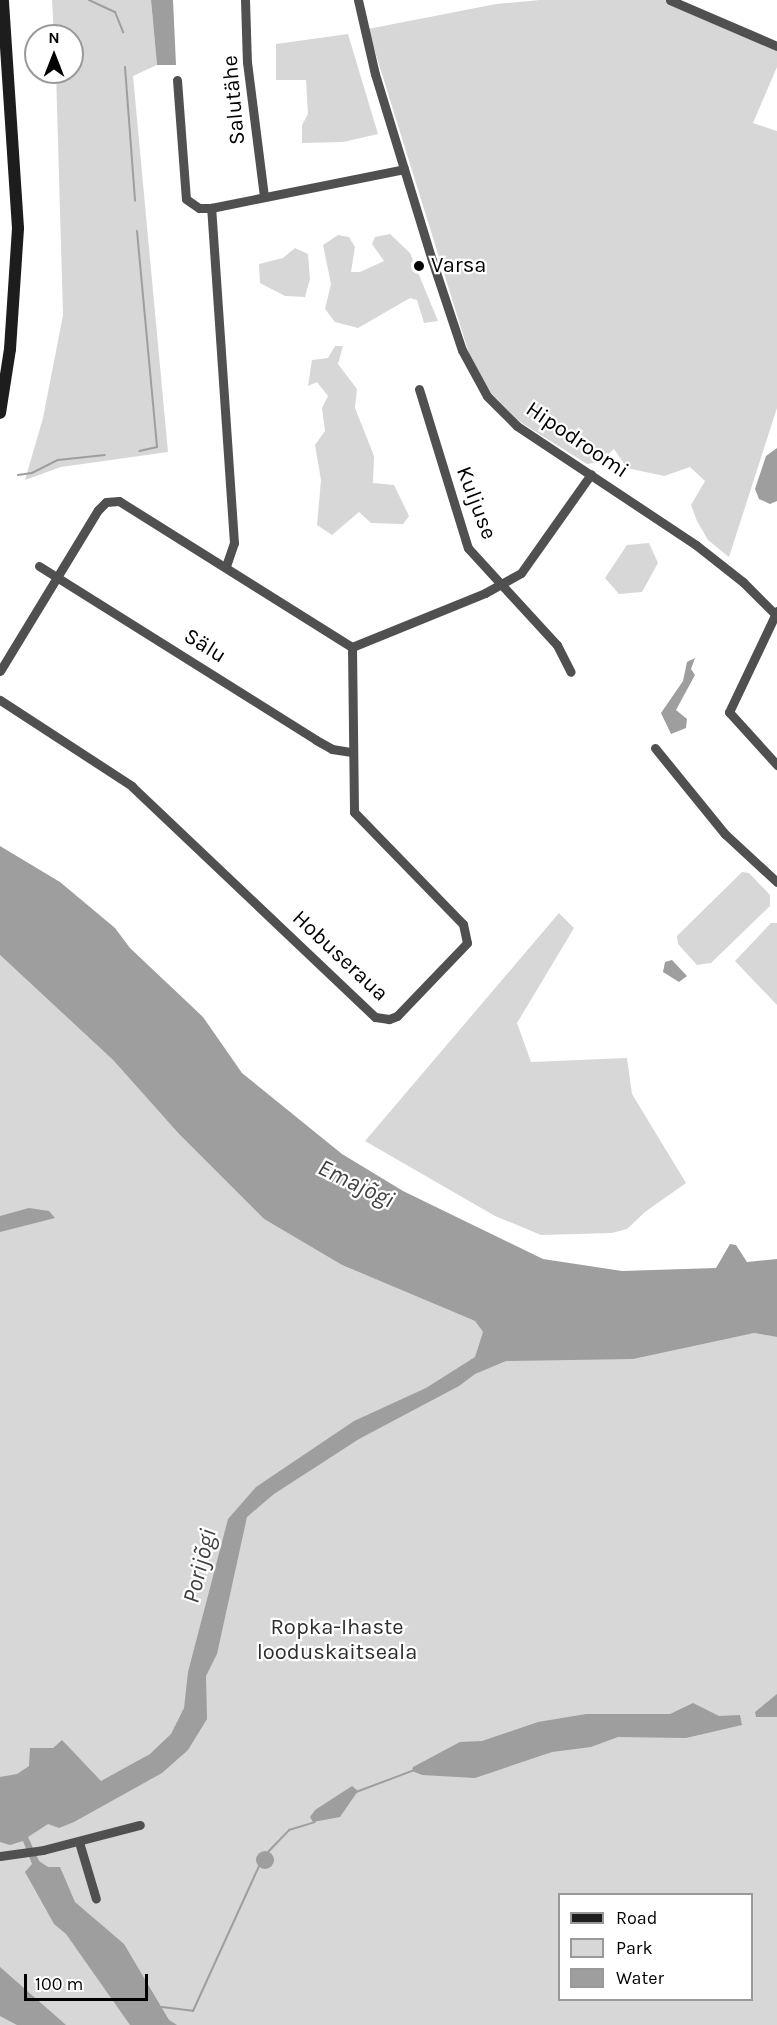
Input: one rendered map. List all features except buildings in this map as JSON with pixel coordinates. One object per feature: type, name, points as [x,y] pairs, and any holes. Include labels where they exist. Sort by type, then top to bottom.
[{"type":"main road","points":[[0,413],[13,326],[18,228],[3,0]]},
{"type":"street","name":"Salutähe","points":[[245,0],[247,62],[264,197]]},
{"type":"street","name":"Hipodroomi","points":[[358,0],[375,74],[404,169],[462,350],[476,378],[517,426],[696,545],[776,614]]},
{"type":"street","points":[[670,0],[777,46]]},
{"type":"street","points":[[177,80],[186,199],[199,208],[211,208],[404,169]]},
{"type":"street","points":[[211,208],[234,543],[226,566]]},
{"type":"street","name":"Kuljuse","points":[[419,389],[468,548],[556,645],[572,672]]},
{"type":"street","points":[[0,670],[98,510],[112,500],[119,501],[226,566],[352,647],[502,584],[521,573],[591,474]]},
{"type":"street","name":"Sälu","points":[[39,566],[316,740],[332,749],[352,752]]},
{"type":"street","points":[[776,614],[729,712],[777,765]]},
{"type":"street","name":"Hobuseraua","points":[[0,700],[132,786],[372,1015],[389,1019],[397,1016],[464,948],[467,932],[459,919],[359,821],[353,806],[352,647]]},
{"type":"street","points":[[655,748],[725,834],[777,882]]},
{"type":"street","points":[[0,1856],[79,1842],[140,1825]]},
{"type":"street","points":[[79,1842],[96,1899]]},
{"type":"green space","points":[[52,0],[151,0],[157,65],[133,76],[168,452],[61,467],[25,480],[43,418],[63,315],[56,84],[84,84],[84,24],[53,24]]},
{"type":"green space","points":[[540,0],[668,0],[777,46],[777,67],[753,123],[777,131],[777,408],[729,557],[708,540],[697,521],[691,505],[705,481],[690,467],[664,476],[627,468],[614,449],[600,462],[587,464],[517,420],[490,392],[471,360],[368,29],[496,4]]},
{"type":"green space","points":[[348,34],[378,134],[343,142],[302,143],[302,125],[308,114],[306,80],[276,80],[276,44]]},
{"type":"green space","points":[[390,234],[410,253],[438,321],[424,323],[417,300],[410,298],[358,328],[335,322],[325,309],[331,284],[323,245],[338,235],[349,237],[355,247],[351,272],[360,272],[384,261],[372,244],[375,237]]},
{"type":"green space","points":[[295,248],[308,254],[310,279],[305,297],[285,296],[260,283],[259,264],[283,258]]},
{"type":"green space","points":[[335,346],[343,346],[338,364],[357,389],[355,408],[374,456],[373,483],[394,485],[409,516],[403,524],[371,523],[359,512],[332,535],[317,525],[321,480],[315,445],[325,431],[322,408],[328,396],[317,382],[308,386],[312,360],[328,358]]},
{"type":"green space","points":[[649,543],[658,563],[642,592],[619,594],[605,578],[627,545]]},
{"type":"green space","points":[[742,872],[749,873],[770,895],[770,906],[711,963],[697,965],[678,944],[677,936]]},
{"type":"green space","points":[[559,913],[574,928],[517,1023],[531,1062],[627,1058],[632,1094],[686,1183],[645,1212],[627,1229],[612,1233],[541,1235],[495,1216],[365,1141]]},
{"type":"green space","points":[[771,923],[777,923],[777,1005],[735,961]]},
{"type":"green space","name":"Ropka-Ihaste looduskaitseala","points":[[0,955],[113,1060],[179,1134],[264,1219],[342,1265],[475,1321],[483,1332],[701,1342],[754,1333],[777,1337],[777,2025],[0,2025]]},
{"type":"water","points":[[151,0],[173,0],[176,65],[157,65]]},
{"type":"water","points":[[777,448],[777,501],[770,504],[759,499],[755,489],[766,456]]},
{"type":"water","points":[[695,658],[691,669],[695,675],[676,710],[687,719],[686,728],[671,734],[661,713],[683,681],[687,662]]},
{"type":"water","name":"Emajõgi","points":[[0,846],[60,882],[115,928],[130,948],[203,1017],[242,1073],[342,1154],[403,1191],[543,1259],[622,1271],[716,1268],[730,1244],[736,1245],[747,1262],[777,1259],[777,1337],[754,1333],[633,1359],[506,1361],[475,1374],[459,1386],[359,1439],[274,1494],[247,1517],[217,1654],[206,1676],[207,1719],[188,1750],[162,1773],[74,1822],[59,1828],[48,1824],[28,1837],[39,1861],[48,1867],[60,1867],[75,1902],[124,1944],[169,2020],[177,2025],[130,2025],[66,1934],[54,1924],[25,1872],[32,1864],[23,1841],[10,1845],[0,1842],[0,1777],[17,1774],[29,1766],[30,1748],[53,1748],[62,1740],[101,1781],[150,1754],[171,1734],[184,1708],[188,1672],[228,1519],[256,1487],[354,1421],[426,1388],[475,1357],[483,1332],[475,1321],[342,1265],[264,1219],[179,1134],[113,1060],[0,955]]},
{"type":"water","points":[[672,960],[687,976],[679,982],[663,972],[665,962]]},
{"type":"water","points":[[29,1208],[49,1211],[55,1218],[0,1232],[0,1216]]},
{"type":"water","points":[[777,1694],[777,1717],[756,1717],[755,1712]]},
{"type":"water","points":[[693,1703],[719,1716],[740,1715],[742,1725],[686,1738],[618,1737],[591,1747],[552,1752],[475,1778],[422,1775],[412,1771],[413,1767],[460,1742],[482,1741],[538,1722],[586,1714],[670,1714]]},
{"type":"water","points":[[352,1786],[358,1791],[340,1817],[313,1822],[310,1817],[315,1810]]},
{"type":"water","points":[[265,1851],[271,1854],[274,1860],[271,1866],[265,1869],[259,1866],[256,1860],[259,1854]]},
{"type":"water","points":[[0,1967],[66,2025],[17,2025],[0,2016]]},
{"type":"waterway","points":[[89,0],[115,12],[123,32]]},
{"type":"waterway","points":[[125,67],[135,201]]},
{"type":"waterway","points":[[137,231],[157,447],[139,451]]},
{"type":"waterway","points":[[18,475],[32,473],[58,460],[105,455]]},
{"type":"waterway","points":[[356,1792],[412,1771]]},
{"type":"waterway","points":[[268,1852],[289,1830],[315,1822]]},
{"type":"waterway","points":[[162,2007],[193,2011],[260,1864]]},
{"type":"place","name":"Varsa","points":[[419,266]]},
{"type":"water label","name":"Porijõgi","points":[[200,1566]]}]
